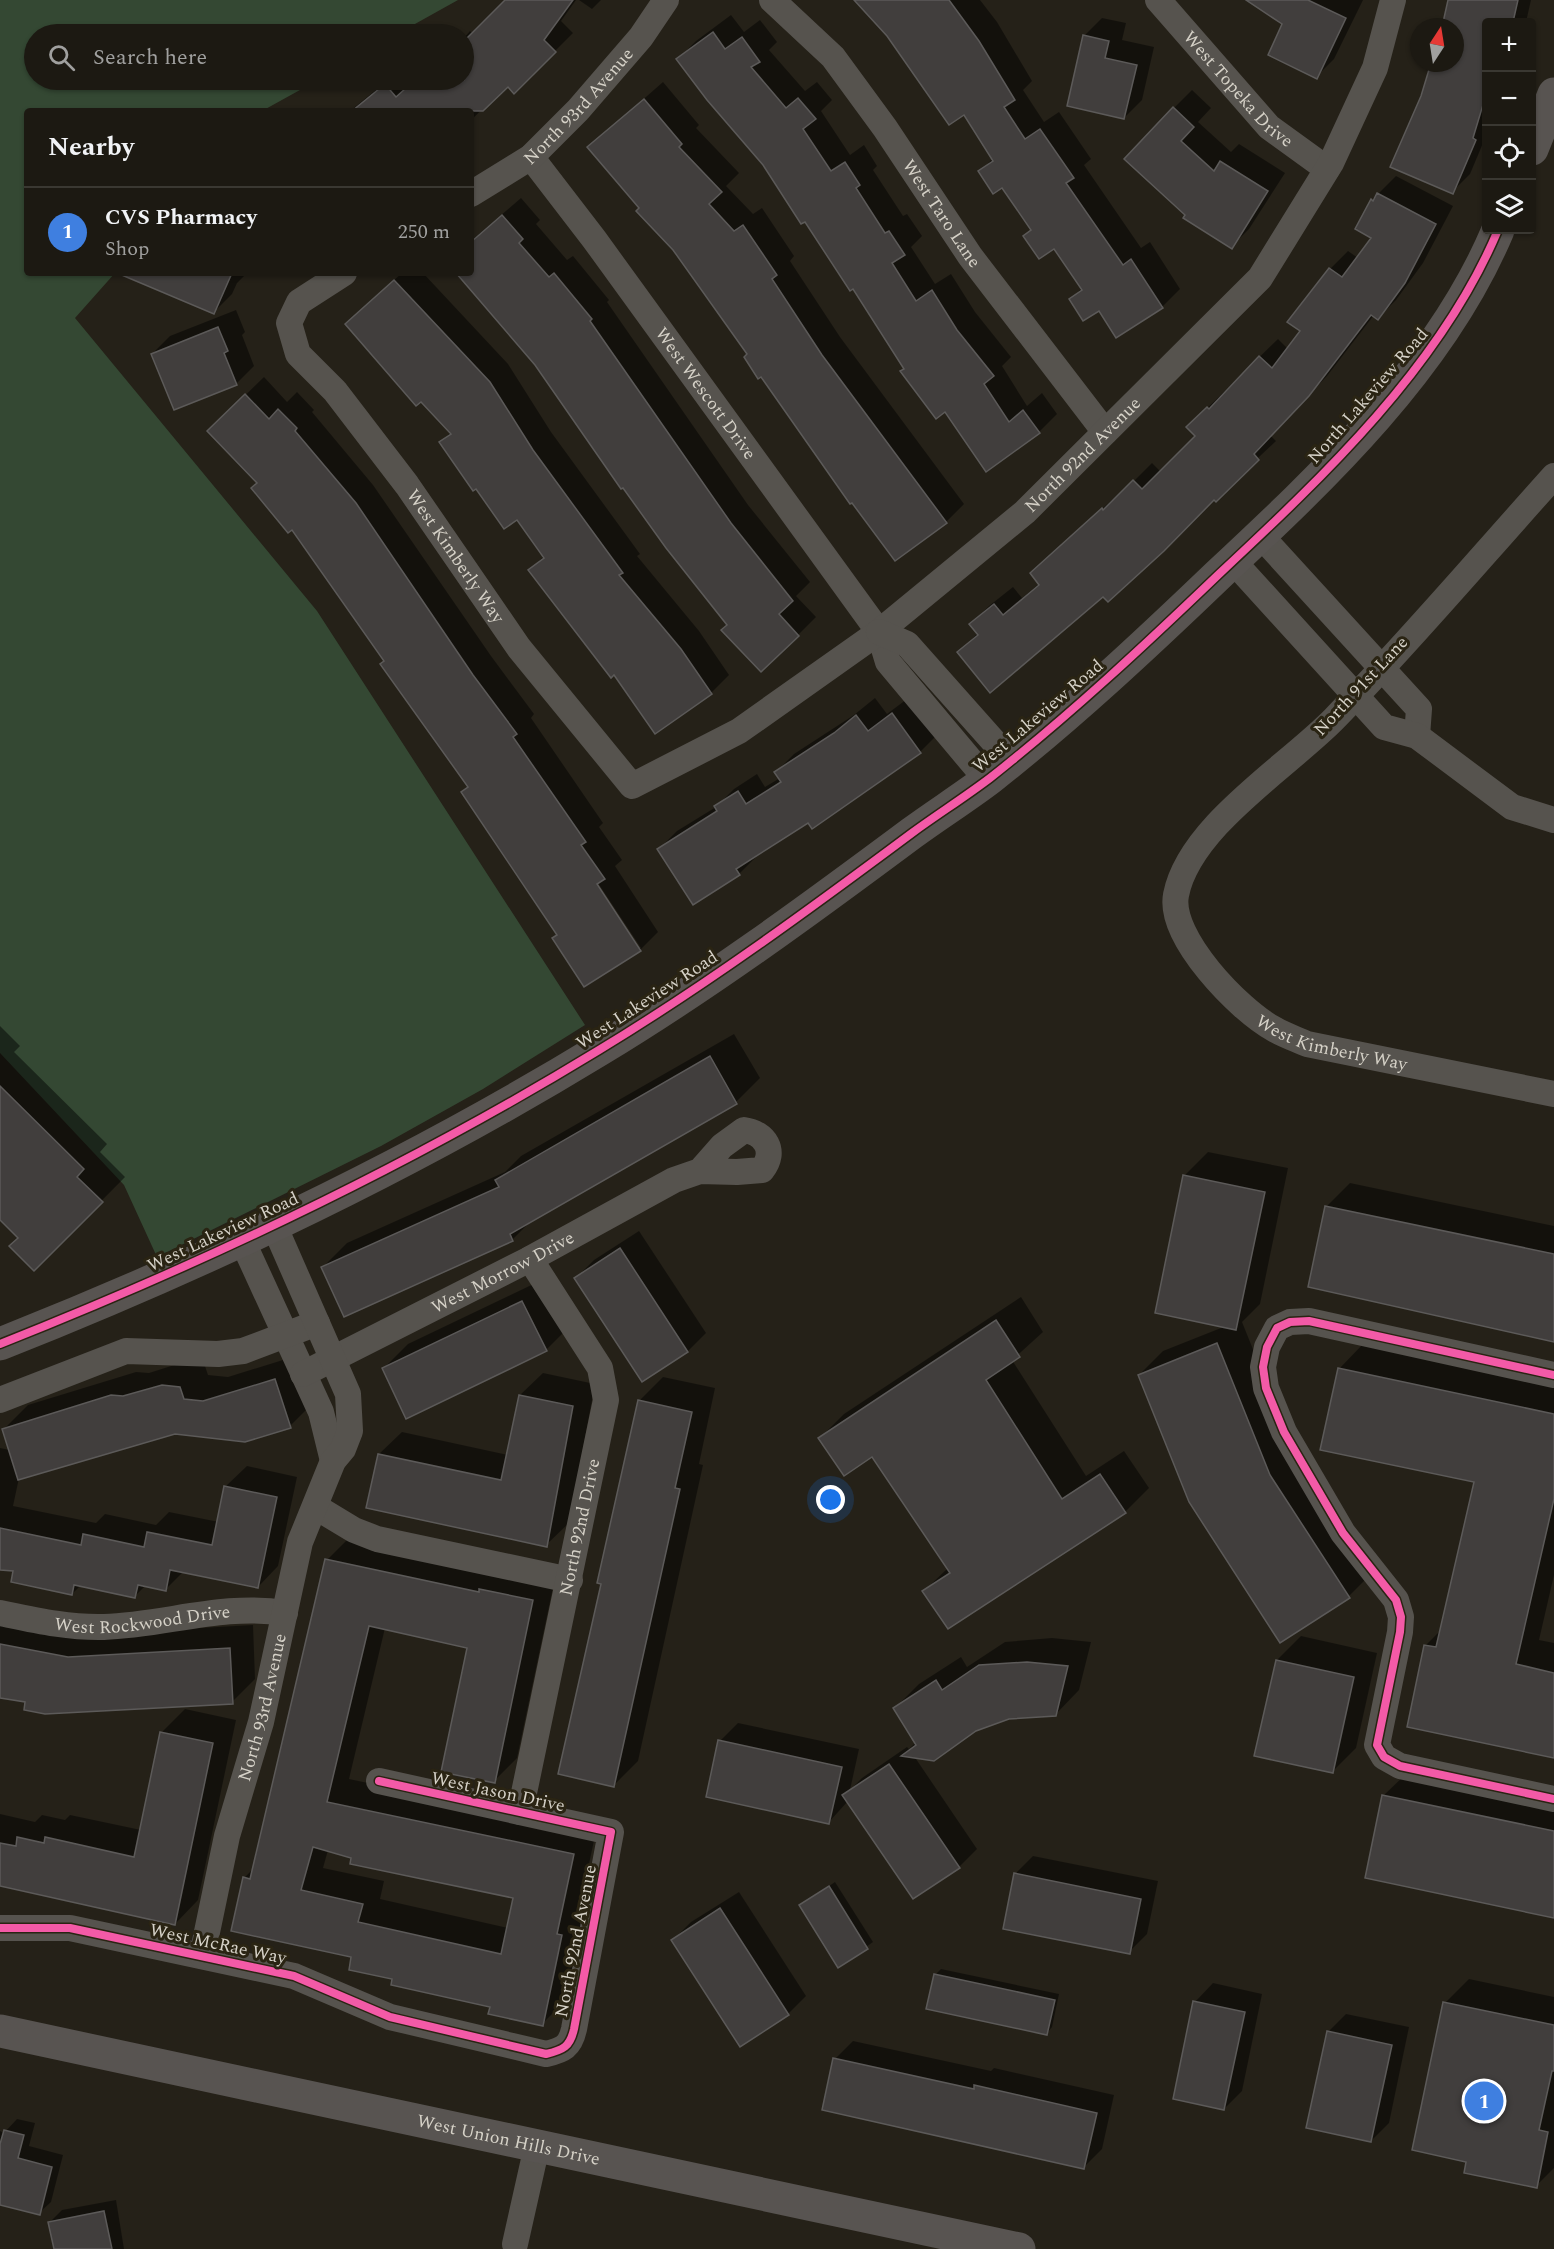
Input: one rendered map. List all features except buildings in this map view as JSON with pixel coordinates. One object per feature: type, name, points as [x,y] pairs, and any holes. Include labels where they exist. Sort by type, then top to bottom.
[{"type":"street","name":"North 93rd Avenue","points":[[474,192],[531,157],[585,102],[641,37],[666,0]]},
{"type":"street","name":"West Taro Lane","points":[[772,0],[833,57],[885,128],[969,256],[1105,432]]},
{"type":"street","name":"West Topeka Drive","points":[[1158,0],[1269,127],[1328,169]]},
{"type":"street","name":"North 92nd Avenue","points":[[632,786],[739,731],[879,632],[1025,512],[1260,278],[1328,169],[1375,68],[1393,0]]},
{"type":"street","points":[[1536,139],[1554,96]]},
{"type":"street","name":"West Wescott Drive","points":[[531,157],[594,239],[879,632]]},
{"type":"street","name":"North Lakeview Road","points":[[1233,561],[1261,536],[1343,451],[1423,360],[1467,294],[1496,234]]},
{"type":"street","name":"West Kimberly Way","points":[[339,276],[299,302],[289,322],[298,354],[335,391],[407,485],[519,648],[632,786]]},
{"type":"street","name":"North 91st Lane","points":[[1175,897],[1183,870],[1200,842],[1334,719],[1554,476]]},
{"type":"street","points":[[1261,536],[1419,709],[1417,736]]},
{"type":"street","points":[[1233,561],[1384,727],[1417,736],[1512,807],[1554,820]]},
{"type":"street","name":"West Lakeview Road","points":[[0,1344],[113,1299],[313,1206],[423,1151],[600,1050],[794,922],[999,771],[1143,646],[1233,561]]},
{"type":"street","points":[[879,632],[907,644],[999,771]]},
{"type":"street","name":"West Kimberly Way","points":[[1175,897],[1179,921],[1202,965],[1273,1029],[1307,1044],[1554,1094]]},
{"type":"street","name":"West Morrow Drive","points":[[303,1374],[530,1259],[674,1180],[700,1171]]},
{"type":"street","name":"North 93rd Avenue","points":[[202,1956],[227,1836],[261,1722],[300,1542],[333,1461],[343,1449],[350,1431],[348,1394],[273,1223]]},
{"type":"street","points":[[242,1240],[321,1412],[333,1461]]},
{"type":"street","name":"North 92nd Drive","points":[[520,1812],[606,1400],[600,1368],[530,1259]]},
{"type":"street","points":[[1554,1375],[1309,1322],[1290,1322],[1277,1328],[1267,1347],[1263,1367],[1266,1388],[1296,1453],[1343,1533],[1396,1600],[1399,1608],[1400,1632],[1377,1745],[1384,1757],[1400,1766],[1554,1799]]},
{"type":"street","points":[[0,1400],[126,1351],[218,1354],[243,1351],[317,1323]]},
{"type":"street","points":[[316,1506],[354,1530],[377,1539],[570,1580]]},
{"type":"street","name":"West Rockwood Drive","points":[[0,1613],[60,1624],[104,1627],[225,1611],[258,1609],[285,1614]]},
{"type":"street","name":"West Jason Drive","points":[[379,1781],[611,1832]]},
{"type":"street","name":"North 92nd Avenue","points":[[561,2050],[570,2044],[574,2029],[611,1832]]},
{"type":"street","name":"West McRae Way","points":[[0,1928],[70,1928],[294,1976],[390,2018],[546,2054],[561,2050]]},
{"type":"street","name":"West Union Hills Drive","points":[[0,2031],[1019,2249]]},
{"type":"street","points":[[515,2244],[537,2146]]},
{"type":"green space","points":[[0,0],[458,0],[415,24],[24,24],[24,90],[300,90],[267,108],[24,108],[24,276],[112,276],[75,318],[317,611],[585,1025],[483,1089],[381,1146],[157,1257],[124,1185],[0,1053]]},
{"type":"cycle path","points":[[0,1344],[154,1280],[306,1210],[527,1093],[640,1025],[719,972],[981,785],[1049,730],[1135,653],[1338,458],[1412,373],[1445,327],[1474,280],[1496,234]]},
{"type":"cycle path","points":[[1554,1375],[1309,1321],[1290,1322],[1277,1328],[1267,1347],[1263,1367],[1266,1388],[1284,1432],[1343,1533],[1396,1600],[1401,1617],[1400,1632],[1377,1745],[1384,1757],[1400,1766],[1554,1799]]},
{"type":"cycle path","points":[[0,1928],[70,1928],[294,1976],[390,2017],[546,2054],[565,2047],[574,2029],[611,1832],[379,1781]]},
{"type":"place","name":"CVS Pharmacy","points":[[1484,2101]]}]
